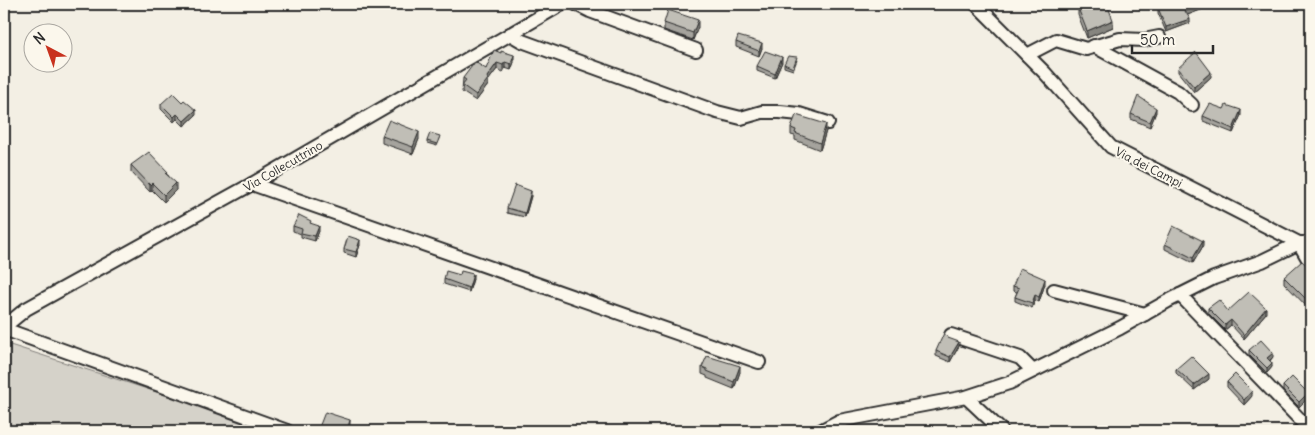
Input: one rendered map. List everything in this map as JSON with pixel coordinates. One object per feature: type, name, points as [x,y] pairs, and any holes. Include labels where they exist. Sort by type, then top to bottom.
[{"type":"street","name":"Via Collecuttrino","points":[[4,328],[26,309],[252,184],[562,4]]},
{"type":"street","points":[[576,4],[590,11],[696,50]]},
{"type":"street","name":"Via dei Campi","points":[[976,4],[1027,55],[1111,147],[1305,243]]},
{"type":"street","points":[[510,34],[522,41],[717,112],[741,118],[762,112],[780,112],[798,114],[828,123]]},
{"type":"street","points":[[1027,55],[1056,40],[1086,49],[1120,39],[1144,40],[1159,37]]},
{"type":"street","points":[[1094,46],[1178,92],[1192,105]]},
{"type":"street","points":[[252,184],[759,362]]},
{"type":"street","points":[[820,431],[839,421],[966,397],[1009,384],[1214,278],[1305,243],[1311,264]]},
{"type":"street","points":[[1054,290],[1145,314]]},
{"type":"street","points":[[1180,295],[1311,431]]},
{"type":"street","points":[[4,328],[287,431]]},
{"type":"street","points":[[951,335],[1020,358],[1033,371]]},
{"type":"street","points":[[966,397],[1002,431]]},
{"type":"shaded area","points":[[4,343],[278,431],[4,431]]},
{"type":"building","points":[[1086,4],[1107,4],[1113,20],[1087,31],[1078,8]]},
{"type":"building","points":[[1169,4],[1204,4],[1185,11],[1190,19],[1166,27],[1158,8]]},
{"type":"building","points":[[668,10],[698,20],[693,33],[664,23]]},
{"type":"building","points":[[738,36],[762,43],[759,51],[736,42]]},
{"type":"building","points":[[494,50],[514,55],[511,64],[505,62],[503,65],[497,63],[476,95],[462,85],[466,80],[463,78],[475,62],[486,69]]},
{"type":"building","points":[[765,51],[782,57],[775,74],[757,66]]},
{"type":"building","points":[[1196,52],[1211,72],[1194,87],[1178,68]]},
{"type":"building","points":[[788,56],[797,57],[793,68],[784,64]]},
{"type":"building","points":[[173,93],[182,102],[184,100],[196,110],[184,121],[177,114],[174,117],[161,104]]},
{"type":"building","points":[[1138,96],[1156,108],[1150,122],[1131,114]]},
{"type":"building","points":[[1210,104],[1224,109],[1226,105],[1241,110],[1233,129],[1203,116]]},
{"type":"building","points":[[796,115],[826,124],[820,143],[795,133],[796,130],[791,128]]},
{"type":"building","points":[[389,120],[419,132],[413,147],[382,136]]},
{"type":"building","points":[[430,133],[440,136],[437,144],[427,141]]},
{"type":"building","points":[[149,152],[168,172],[166,174],[176,183],[164,195],[152,183],[150,185],[131,165]]},
{"type":"building","points":[[515,185],[531,191],[525,213],[507,208]]},
{"type":"building","points":[[299,215],[311,221],[310,223],[319,226],[315,236],[301,233],[302,229],[293,226]]},
{"type":"building","points":[[1173,226],[1203,241],[1193,258],[1165,244]]},
{"type":"building","points":[[348,236],[360,240],[356,252],[344,249]]},
{"type":"building","points":[[1302,261],[1311,269],[1311,304],[1284,277]]},
{"type":"building","points":[[1020,268],[1045,279],[1039,297],[1035,295],[1032,303],[1015,297],[1019,288],[1013,286]]},
{"type":"building","points":[[446,271],[460,275],[461,271],[473,274],[469,288],[444,279]]},
{"type":"building","points":[[1249,292],[1266,308],[1244,335],[1231,320],[1225,325],[1208,308],[1219,300],[1228,311]]},
{"type":"building","points":[[944,333],[948,338],[959,342],[950,357],[936,351]]},
{"type":"building","points":[[1261,340],[1273,353],[1267,358],[1272,363],[1267,368],[1249,350]]},
{"type":"building","points":[[707,356],[740,366],[734,382],[702,367]]},
{"type":"building","points":[[1191,356],[1209,374],[1194,385],[1176,369]]},
{"type":"building","points":[[1235,374],[1252,391],[1244,400],[1227,382]]},
{"type":"building","points":[[1292,377],[1308,393],[1299,402],[1283,386]]},
{"type":"building","points":[[325,412],[350,420],[347,431],[318,430]]}]
